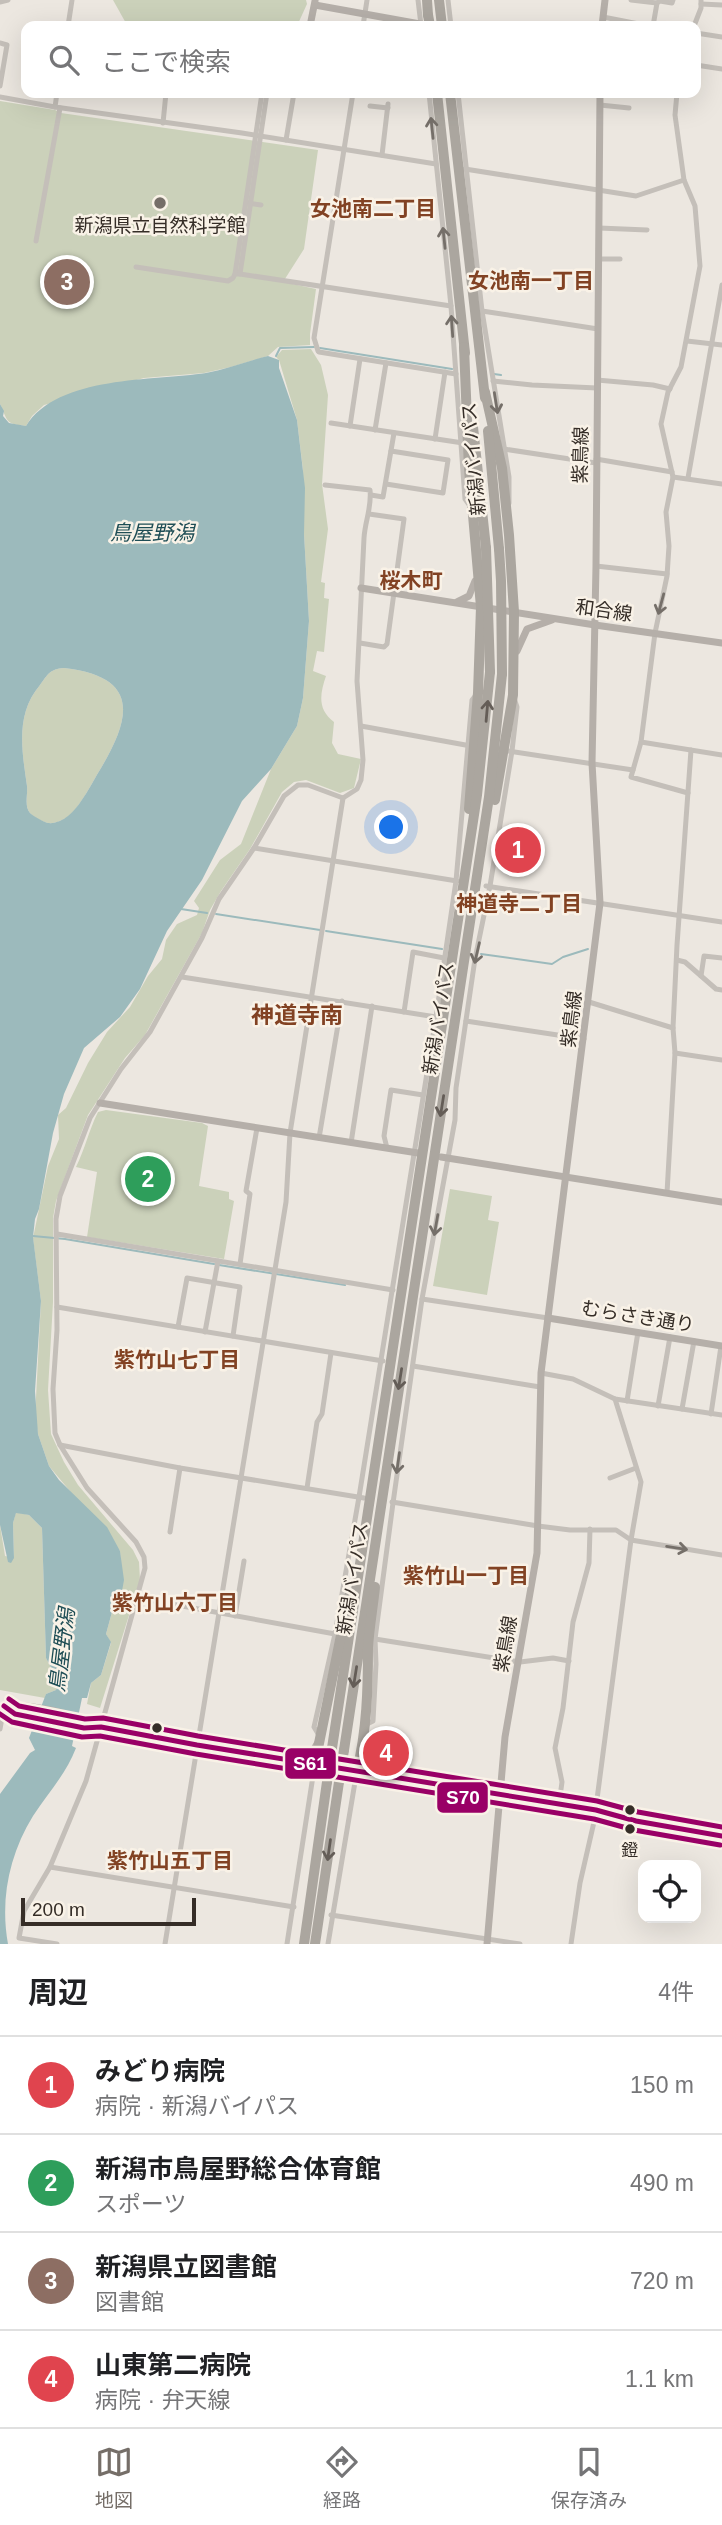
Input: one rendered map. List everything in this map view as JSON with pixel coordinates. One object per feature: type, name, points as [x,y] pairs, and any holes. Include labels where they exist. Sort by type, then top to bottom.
[{"type":"highway","points":[[427,0],[427,21]]},
{"type":"highway","points":[[439,0],[441,21]]},
{"type":"highway","name":"新潟バイパス","points":[[302,1944],[467,859],[485,734],[490,673],[486,548],[438,98]]},
{"type":"highway","name":"新潟バイパス","points":[[315,1944],[471,918],[496,748],[502,674],[503,628],[499,550],[485,392],[451,98]]},
{"type":"highway","points":[[464,347],[472,508],[481,607],[467,859]]},
{"type":"highway","points":[[471,918],[513,695],[514,612],[507,513],[502,468],[485,392]]},
{"type":"highway","points":[[481,607],[495,606],[503,599],[510,551]]},
{"type":"highway","points":[[480,656],[487,636],[495,625],[505,615],[514,612]]},
{"type":"highway","points":[[316,1763],[341,1628],[364,1538]]},
{"type":"highway","points":[[357,1770],[369,1670],[368,1647],[376,1574],[376,1541]]},
{"type":"street","points":[[0,2],[8,0]]},
{"type":"street","points":[[69,21],[72,0]]},
{"type":"street","points":[[364,21],[367,0]]},
{"type":"street","points":[[418,0],[424,21]]},
{"type":"street","points":[[448,0],[450,21]]},
{"type":"street","points":[[603,21],[605,0]]},
{"type":"street","points":[[631,0],[673,3],[673,0]]},
{"type":"street","points":[[653,21],[659,1]]},
{"type":"street","points":[[310,21],[315,2],[401,21]]},
{"type":"street","points":[[695,21],[701,2],[722,5]]},
{"type":"street","points":[[603,17],[624,21]]},
{"type":"street","points":[[701,34],[722,37]]},
{"type":"street","points":[[0,43],[7,45],[0,86]]},
{"type":"street","points":[[701,66],[722,69]]},
{"type":"street","points":[[0,97],[436,163]]},
{"type":"street","points":[[36,241],[57,98]]},
{"type":"street","points":[[163,123],[166,98]]},
{"type":"street","points":[[136,267],[228,281],[237,274],[263,98]]},
{"type":"street","points":[[286,140],[293,98]]},
{"type":"street","points":[[352,98],[314,338],[318,350],[456,374]]},
{"type":"street","points":[[430,98],[452,306],[465,499],[472,508]]},
{"type":"street","points":[[459,98],[482,311],[510,495],[507,513]]},
{"type":"street","name":"紫鳥線","points":[[487,1942],[505,1737],[537,1553],[541,1373],[600,903],[592,763],[600,98]]},
{"type":"street","points":[[677,98],[675,115],[684,180],[695,206],[700,266],[681,367],[670,389],[661,424],[673,474],[666,512],[669,546],[667,574],[654,633],[641,742],[631,777],[688,793]]},
{"type":"street","points":[[600,105],[629,108]]},
{"type":"street","points":[[370,106],[388,106],[382,155]]},
{"type":"street","points":[[466,169],[636,196],[684,180]]},
{"type":"street","points":[[247,203],[261,205]]},
{"type":"street","points":[[599,228],[647,230]]},
{"type":"street","points":[[598,259],[620,259]]},
{"type":"street","points":[[237,274],[452,306]]},
{"type":"street","points":[[688,478],[722,285]]},
{"type":"street","points":[[482,311],[598,329]]},
{"type":"street","points":[[687,341],[722,345]]},
{"type":"street","points":[[350,426],[360,359]]},
{"type":"street","points":[[375,430],[386,363]]},
{"type":"street","points":[[435,439],[445,372]]},
{"type":"street","points":[[493,381],[532,385],[653,385],[670,389]]},
{"type":"street","points":[[331,423],[462,443]]},
{"type":"street","points":[[371,495],[383,497],[394,433]]},
{"type":"street","points":[[502,449],[596,461],[722,484]]},
{"type":"street","points":[[386,484],[443,493],[448,460],[391,451]]},
{"type":"street","points":[[57,1944],[19,1938],[24,1912],[50,1867],[86,1781],[145,1568],[141,1550],[87,1488],[55,1433],[53,1410],[57,1307],[56,1219],[60,1196],[90,1118],[121,1069],[150,1032],[202,938],[213,908],[285,796],[299,785],[308,785],[343,797],[354,793],[361,780],[363,760],[357,681],[365,519],[369,514],[371,495],[370,490],[325,485]]},
{"type":"street","points":[[360,643],[384,647],[387,645],[404,519],[369,514]]},
{"type":"street","points":[[596,566],[667,574]]},
{"type":"street","points":[[453,602],[472,593],[478,570]]},
{"type":"street","name":"和合線","points":[[361,588],[722,643]]},
{"type":"street","points":[[513,671],[516,654],[527,629],[556,619]]},
{"type":"street","points":[[282,1758],[303,1758],[313,1752],[320,1737],[314,1727],[362,1498],[458,881],[472,700],[478,692]]},
{"type":"street","points":[[364,1726],[373,1721],[375,1639],[389,1502],[517,707],[513,695]]},
{"type":"street","points":[[361,726],[470,746]]},
{"type":"street","points":[[641,742],[722,755]]},
{"type":"street","points":[[667,1194],[679,915],[691,750]]},
{"type":"street","points":[[510,751],[633,770]]},
{"type":"street","points":[[165,1944],[286,1202],[290,1133],[343,797]]},
{"type":"street","points":[[254,848],[458,881]]},
{"type":"street","points":[[488,886],[722,922]]},
{"type":"street","points":[[404,1012],[412,952],[444,958]]},
{"type":"street","points":[[701,975],[704,956],[722,958]]},
{"type":"street","points":[[677,960],[685,962],[716,989],[722,990]]},
{"type":"street","points":[[181,977],[436,1017]]},
{"type":"street","points":[[319,1138],[342,1001]]},
{"type":"street","points":[[589,1002],[673,1028]]},
{"type":"street","points":[[351,1143],[372,1006]]},
{"type":"street","points":[[466,1021],[584,1038]]},
{"type":"street","points":[[675,1053],[722,1060]]},
{"type":"street","points":[[387,1148],[384,1136],[391,1090],[423,1095]]},
{"type":"street","points":[[100,1103],[416,1153]]},
{"type":"street","points":[[240,1264],[250,1194],[246,1191],[257,1128]]},
{"type":"street","points":[[444,1157],[722,1202]]},
{"type":"street","points":[[57,1237],[393,1290]]},
{"type":"street","points":[[205,1332],[218,1261]]},
{"type":"street","points":[[178,1327],[187,1278],[240,1287],[233,1336]]},
{"type":"street","points":[[422,1299],[548,1318]]},
{"type":"street","points":[[57,1307],[383,1361]]},
{"type":"street","name":"むらさき通り","points":[[548,1318],[722,1346]]},
{"type":"street","points":[[627,1401],[638,1332]]},
{"type":"street","points":[[658,1406],[670,1338]]},
{"type":"street","points":[[682,1409],[694,1341]]},
{"type":"street","points":[[711,1414],[722,1346]]},
{"type":"street","points":[[307,1488],[331,1353]]},
{"type":"street","points":[[412,1366],[540,1387]]},
{"type":"street","points":[[541,1373],[573,1379],[615,1399],[722,1416]]},
{"type":"street","points":[[571,1944],[579,1883],[596,1810],[641,1482],[615,1399]]},
{"type":"street","points":[[60,1445],[362,1498]]},
{"type":"street","points":[[170,1532],[180,1468]]},
{"type":"street","points":[[610,1478],[636,1468]]},
{"type":"street","points":[[389,1502],[570,1530],[616,1530],[631,1540],[722,1555]]},
{"type":"street","points":[[559,1804],[562,1782],[555,1748],[563,1708],[573,1622],[589,1563],[590,1529]]},
{"type":"street","points":[[235,1616],[244,1561]]},
{"type":"street","points":[[138,1598],[335,1634]]},
{"type":"street","points":[[375,1639],[518,1662],[553,1658],[569,1661]]},
{"type":"street","points":[[2,1706],[18,1705],[86,1719],[101,1727]]},
{"type":"street","points":[[2,1706],[16,1714],[84,1728],[101,1727],[596,1810],[636,1821],[722,1836]]},
{"type":"street","points":[[0,1729],[2,1706]]},
{"type":"street","points":[[287,1944],[316,1763]]},
{"type":"street","points":[[328,1944],[357,1770]]},
{"type":"street","points":[[596,1810],[635,1812],[722,1826]]},
{"type":"street","points":[[50,1867],[294,1907]]},
{"type":"street","points":[[331,1915],[487,1942],[520,1944]]},
{"type":"green space","points":[[113,0],[306,0],[307,4],[299,21],[125,21]]},
{"type":"green space","points":[[0,101],[61,113],[318,150],[304,249],[283,282],[316,289],[310,345],[278,347],[268,356],[204,373],[144,378],[44,405],[26,426],[10,422],[0,404]]},
{"type":"green space","points":[[311,349],[321,365],[328,395],[322,484],[328,529],[321,582],[325,583],[324,598],[329,599],[324,652],[317,651],[313,671],[326,676],[321,701],[325,712],[334,722],[332,743],[338,754],[361,759],[354,788],[340,793],[306,780],[294,782],[282,792],[250,849],[210,910],[202,933],[145,1035],[125,1058],[88,1115],[56,1201],[53,1218],[53,1302],[48,1390],[51,1434],[78,1485],[133,1550],[139,1562],[140,1580],[100,1708],[87,1704],[91,1683],[101,1675],[111,1643],[106,1634],[115,1601],[122,1591],[120,1551],[49,1466],[38,1434],[35,1417],[41,1301],[33,1238],[48,1166],[59,1139],[58,1115],[66,1108],[107,1032],[130,1007],[148,976],[162,959],[166,940],[177,924],[197,915],[199,908],[194,901],[220,860],[241,844],[271,769],[297,726],[303,698],[309,621],[303,470],[297,420],[276,357],[282,350]]},
{"type":"green space","points":[[64,668],[89,673],[107,681],[118,691],[123,704],[122,718],[118,735],[109,753],[80,802],[68,817],[48,823],[33,816],[27,807],[22,733],[32,696],[50,673]]},
{"type":"green space","points":[[106,1110],[208,1126],[199,1186],[229,1192],[229,1199],[234,1201],[224,1259],[87,1237],[97,1172],[76,1167],[98,1112]]},
{"type":"green space","points":[[450,1189],[492,1196],[488,1220],[499,1222],[487,1295],[433,1286]]},
{"type":"green space","points":[[16,1512],[29,1515],[42,1528],[46,1658],[58,1681],[56,1690],[46,1694],[45,1698],[0,1690],[0,1525],[5,1556],[14,1558],[13,1523]]},
{"type":"water","name":"鳥屋野潟","points":[[268,356],[279,360],[279,368],[297,420],[305,488],[304,534],[309,621],[303,698],[297,726],[271,769],[242,801],[202,880],[167,931],[140,989],[120,1017],[84,1048],[64,1094],[53,1133],[33,1237],[41,1301],[35,1391],[38,1434],[49,1466],[59,1480],[107,1527],[120,1551],[124,1580],[106,1634],[111,1642],[101,1675],[91,1683],[87,1698],[82,1698],[72,1746],[76,1748],[62,1775],[33,1816],[12,1862],[5,1911],[8,1944],[0,1944],[0,1794],[35,1750],[29,1738],[46,1694],[56,1690],[58,1681],[46,1658],[42,1528],[29,1515],[16,1513],[13,1523],[14,1558],[11,1563],[8,1562],[0,1525],[0,404],[4,411],[3,416],[9,423],[26,426],[41,409],[60,397],[83,389],[109,383],[206,373]],"holes":[[[64,668],[89,673],[107,681],[118,691],[123,704],[118,735],[80,802],[66,817],[48,823],[31,814],[27,807],[22,733],[27,708],[32,696],[52,671]]]},
{"type":"waterway","points":[[276,356],[280,348],[314,347]]},
{"type":"waterway","points":[[320,348],[452,369]]},
{"type":"waterway","points":[[494,374],[501,375]]},
{"type":"waterway","points":[[181,909],[207,913]]},
{"type":"waterway","points":[[216,914],[320,930]]},
{"type":"waterway","points":[[326,931],[442,949]]},
{"type":"waterway","points":[[481,954],[552,964],[563,957],[588,949]]},
{"type":"waterway","points":[[33,1236],[214,1264]]},
{"type":"waterway","points":[[219,1265],[345,1285]]},
{"type":"transit line","points":[[9,1699],[19,1706],[85,1719],[103,1718],[597,1801],[638,1812],[722,1827]]},
{"type":"transit line","name":"S61","points":[[4,1706],[15,1714],[84,1728],[101,1727],[596,1810],[636,1821],[722,1836]]},
{"type":"transit line","name":"S70","points":[[0,1714],[12,1722],[82,1737],[100,1736],[594,1819],[634,1830],[720,1845]]},
{"type":"place","name":"新潟県立自然科学館","points":[[160,203]]},
{"type":"place","name":"新潟県立図書館","points":[[67,282]]},
{"type":"place","name":"みどり病院","points":[[518,850]]},
{"type":"place","name":"新潟市鳥屋野総合体育館","points":[[148,1179]]},
{"type":"place","name":"山東第二病院","points":[[386,1753]]},
{"type":"place","name":"鐙","points":[[630,1829]]},
{"type":"district","name":"女池南二丁目","points":[[373,209]]},
{"type":"district","name":"女池南一丁目","points":[[531,281]]},
{"type":"district","name":"桜木町","points":[[411,581]]},
{"type":"district","name":"神道寺二丁目","points":[[519,904]]},
{"type":"district","name":"神道寺南","points":[[297,1015]]},
{"type":"district","name":"紫竹山七丁目","points":[[177,1360]]},
{"type":"district","name":"紫竹山一丁目","points":[[466,1576]]},
{"type":"district","name":"紫竹山六丁目","points":[[175,1603]]},
{"type":"district","name":"紫竹山五丁目","points":[[170,1861]]}]
